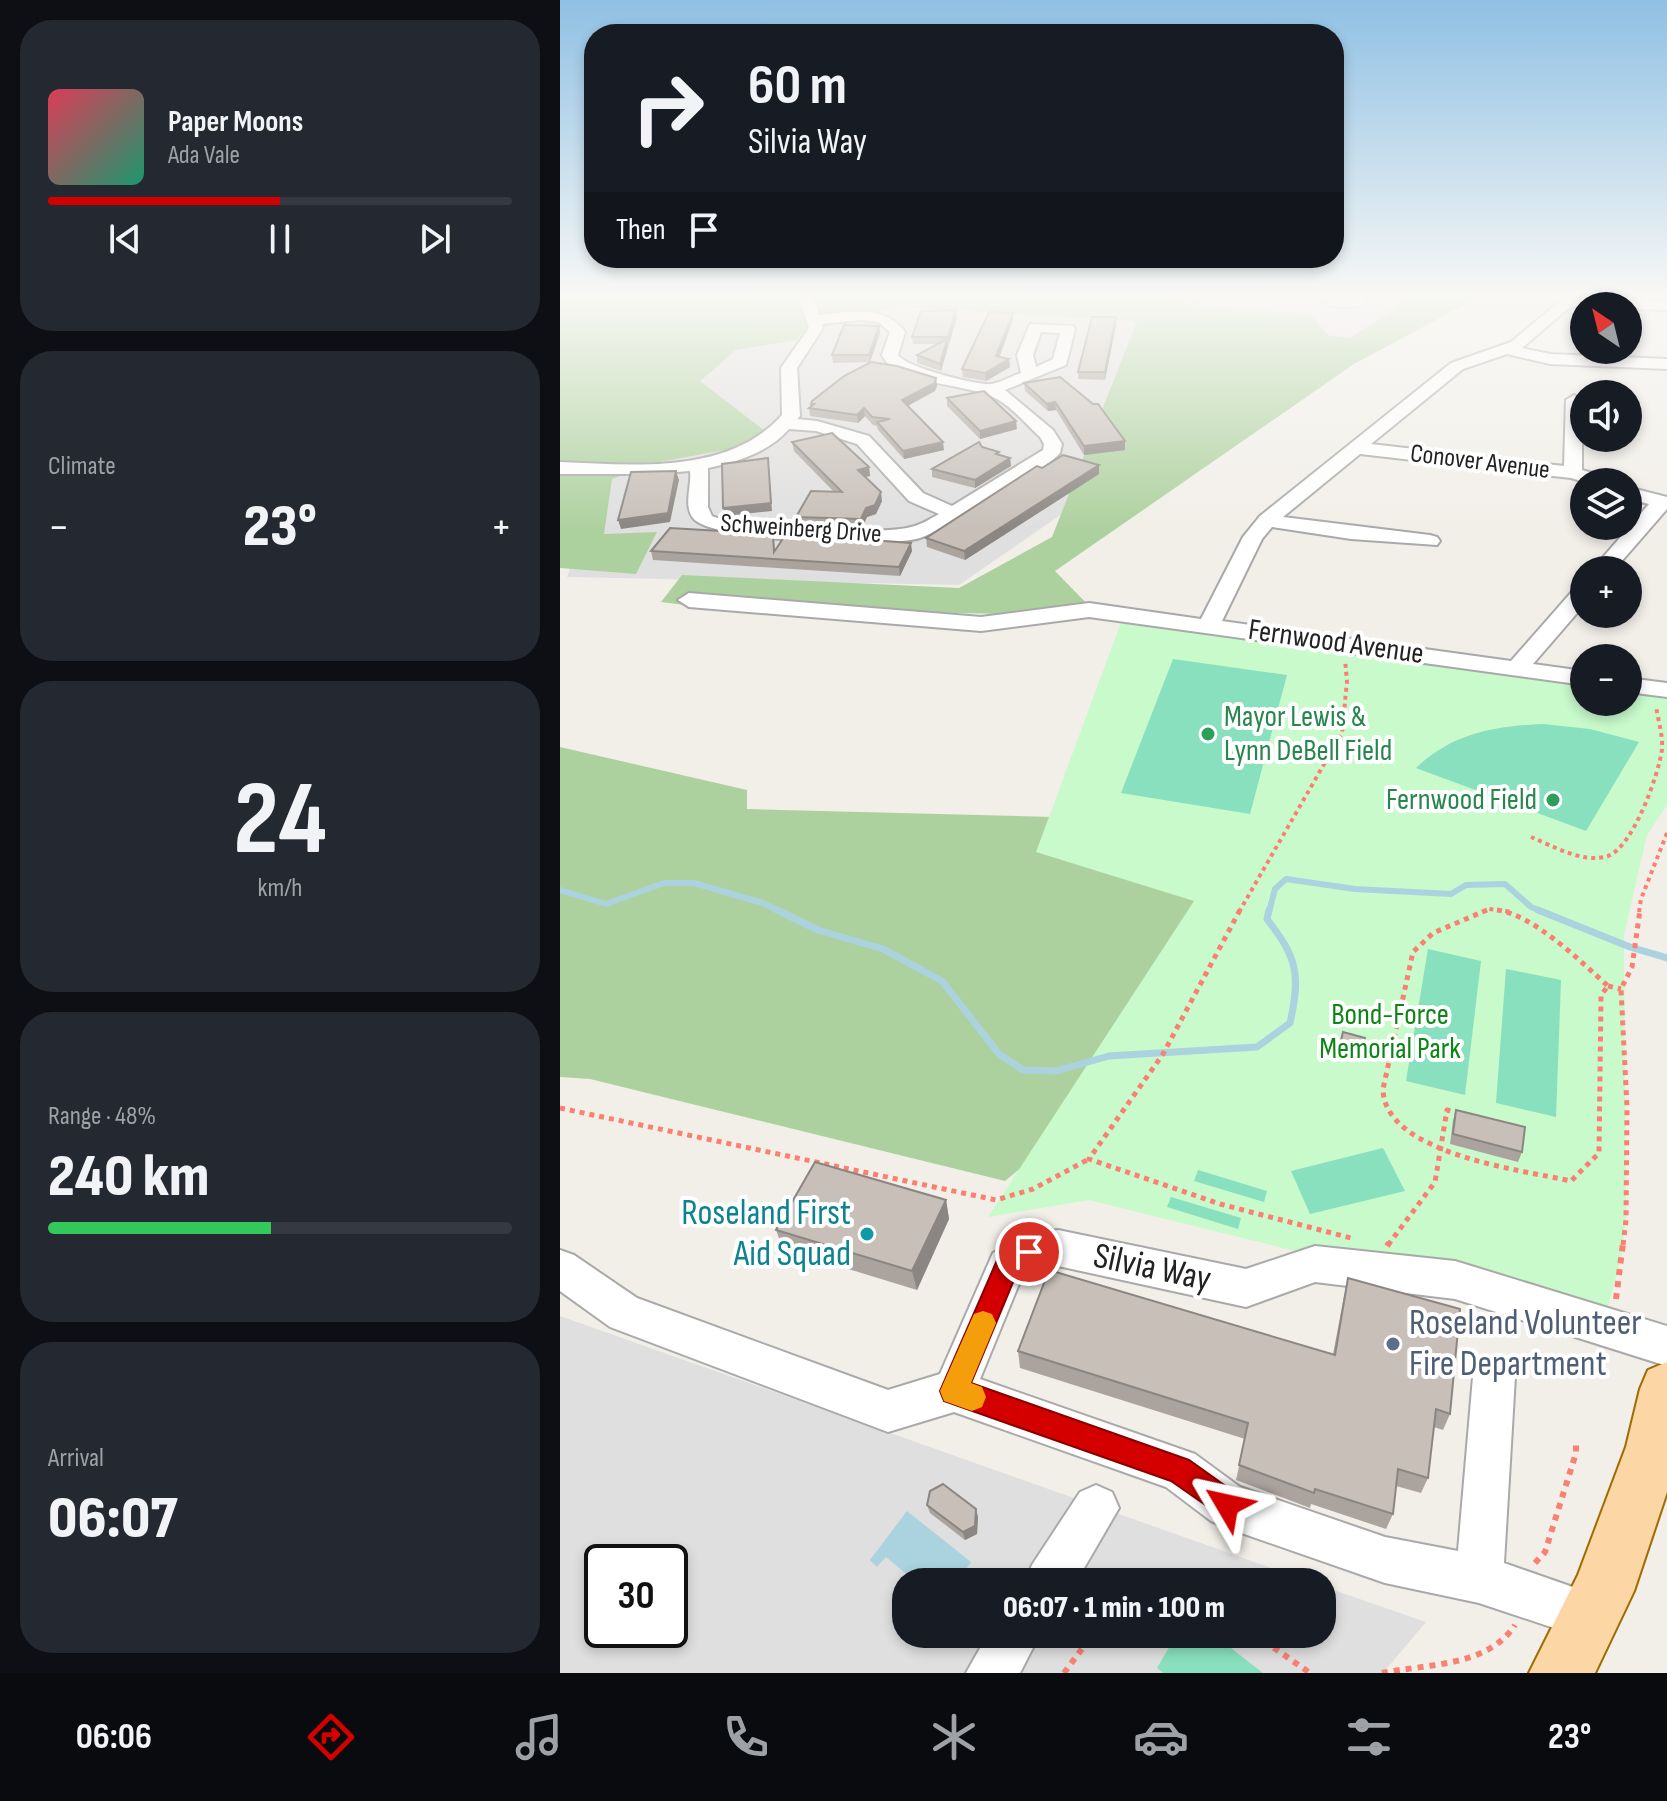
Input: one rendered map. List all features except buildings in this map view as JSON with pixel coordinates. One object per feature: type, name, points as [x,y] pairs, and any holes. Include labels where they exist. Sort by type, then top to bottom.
[{"type":"main road","points":[[1561,1673],[1603,1591],[1654,1447],[1667,1389]]},
{"type":"street","points":[[560,468],[650,470],[698,464],[755,446],[787,424],[792,410],[789,374]]},
{"type":"street","name":"Schweinberg Drive","points":[[698,464],[697,512],[707,521],[722,527],[889,537],[921,531],[1039,462],[1053,448],[1051,439],[1011,400],[991,390],[931,374]]},
{"type":"street","points":[[1209,624],[1253,537],[1267,520],[1447,374]]},
{"type":"street","points":[[991,390],[1030,375]]},
{"type":"street","points":[[787,424],[826,428],[863,440],[916,497],[953,513]]},
{"type":"street","name":"Conover Avenue","points":[[1358,448],[1570,473]]},
{"type":"street","points":[[1616,556],[1664,503],[1642,497]]},
{"type":"street","points":[[1267,520],[1430,541]]},
{"type":"street","name":"Fernwood Avenue","points":[[689,600],[981,624],[1089,610],[1209,624],[1570,676]]},
{"type":"street","points":[[1517,668],[1570,608]]},
{"type":"street","name":"Silvia Way","points":[[954,1391],[1007,1266],[1029,1252],[1058,1248],[1246,1288],[1315,1264],[1455,1280],[1667,1346]]},
{"type":"street","points":[[560,1268],[624,1313],[888,1411],[954,1391],[1179,1470],[1227,1505],[1385,1560],[1479,1579],[1590,1616]]},
{"type":"street","points":[[1479,1579],[1494,1377]]},
{"type":"street","points":[[1058,1568],[1096,1508]]},
{"type":"street","points":[[991,1673],[1007,1648]]},
{"type":"path","points":[[560,1108],[996,1200],[1033,1189],[1089,1159],[1163,1054],[1276,844],[1342,733],[1347,681],[1345,647]]},
{"type":"path","points":[[1531,837],[1581,856],[1611,856],[1621,850],[1640,814],[1662,748],[1660,691]]},
{"type":"path","points":[[1616,1299],[1626,1206],[1627,1107],[1621,989],[1637,941],[1641,899],[1667,833]]},
{"type":"path","points":[[1608,986],[1601,995],[1599,1153],[1571,1181],[1440,1150],[1401,1127],[1391,1116],[1383,1097],[1413,952],[1421,941],[1477,914],[1501,909],[1520,917],[1571,953],[1608,986],[1621,989]]},
{"type":"path","points":[[1373,1243],[1387,1246],[1435,1182],[1447,1110],[1474,1117]]},
{"type":"path","points":[[1089,1159],[1150,1183],[1290,1224],[1359,1240]]},
{"type":"path","points":[[1599,1369],[1603,1351]]},
{"type":"path","points":[[1064,1673],[1083,1648]]},
{"type":"path","points":[[1274,1648],[1310,1673]]},
{"type":"shaded area","points":[[639,374],[1119,374],[1110,400],[1153,451],[959,585],[567,577],[603,482],[560,437]]},
{"type":"shaded area","points":[[560,1316],[1271,1568],[892,1568],[892,1648],[1336,1648],[1336,1591],[1426,1622],[1383,1673],[560,1673]]},
{"type":"green space","points":[[560,374],[708,374],[700,381],[765,431],[730,449],[654,463],[612,479],[604,534],[657,532],[636,574],[560,568]]},
{"type":"green space","points":[[1116,374],[1339,374],[1055,571],[1099,616],[709,608],[661,602],[682,575],[959,588],[1052,537]]},
{"type":"green space","name":"Bond-Force Memorial Park","points":[[1123,617],[1570,684],[1570,716],[1642,716],[1642,694],[1667,698],[1667,805],[1647,835],[1624,935],[1626,1216],[1622,1253],[1603,1327],[1089,1200],[988,1217],[1194,901],[1036,852]]},
{"type":"green space","name":"Mayor Lewis & Lynn DeBell Field","points":[[1173,659],[1287,675],[1250,814],[1121,793]]},
{"type":"green space","name":"Fernwood Field","points":[[1543,724],[1590,729],[1639,742],[1586,831],[1416,768],[1459,739],[1491,730]]},
{"type":"green space","points":[[560,747],[747,790],[747,809],[1054,817],[1246,883],[1149,1062],[1005,1181],[590,1079],[560,1077]]},
{"type":"green space","points":[[1428,949],[1481,961],[1465,1095],[1406,1081]]},
{"type":"green space","points":[[1506,969],[1561,980],[1556,1117],[1496,1103]]},
{"type":"green space","points":[[1383,1148],[1405,1191],[1310,1214],[1291,1171]]},
{"type":"green space","points":[[1198,1170],[1267,1191],[1264,1202],[1194,1181]]},
{"type":"green space","points":[[1171,1197],[1241,1218],[1238,1229],[1167,1207]]},
{"type":"green space","points":[[1169,1648],[1231,1648],[1263,1673],[1163,1673],[1157,1668]]},
{"type":"water","points":[[907,1511],[971,1562],[967,1568],[899,1568],[886,1557],[877,1567],[870,1560]]},
{"type":"waterway","points":[[1269,912],[1275,889],[1286,879],[1355,889],[1451,894],[1466,885],[1505,884],[1531,907],[1543,912]]},
{"type":"waterway","points":[[560,890],[606,904],[664,883],[694,883],[777,910]]},
{"type":"waterway","points":[[777,910],[818,930],[883,949],[942,981],[999,1054],[1023,1070],[1056,1071],[1109,1056],[1257,1047],[1290,1023],[1295,992],[1294,967],[1285,945],[1267,919],[1269,910]]},
{"type":"waterway","points":[[777,910],[781,912]]},
{"type":"waterway","points":[[1538,910],[1630,947],[1667,958]]},
{"type":"slow traffic","points":[[972,1397],[954,1391],[983,1323]]},
{"type":"place","name":"Mayor Lewis & Lynn DeBell Field","points":[[1208,734]]},
{"type":"place","name":"Fernwood Field","points":[[1553,800]]},
{"type":"place","name":"Roseland First Aid Squad","points":[[867,1234]]},
{"type":"place","name":"Roseland Volunteer Fire Department","points":[[1393,1344]]},
{"type":"route","points":[[1029,1252],[1007,1266],[954,1391],[1179,1470],[1227,1505]]}]
